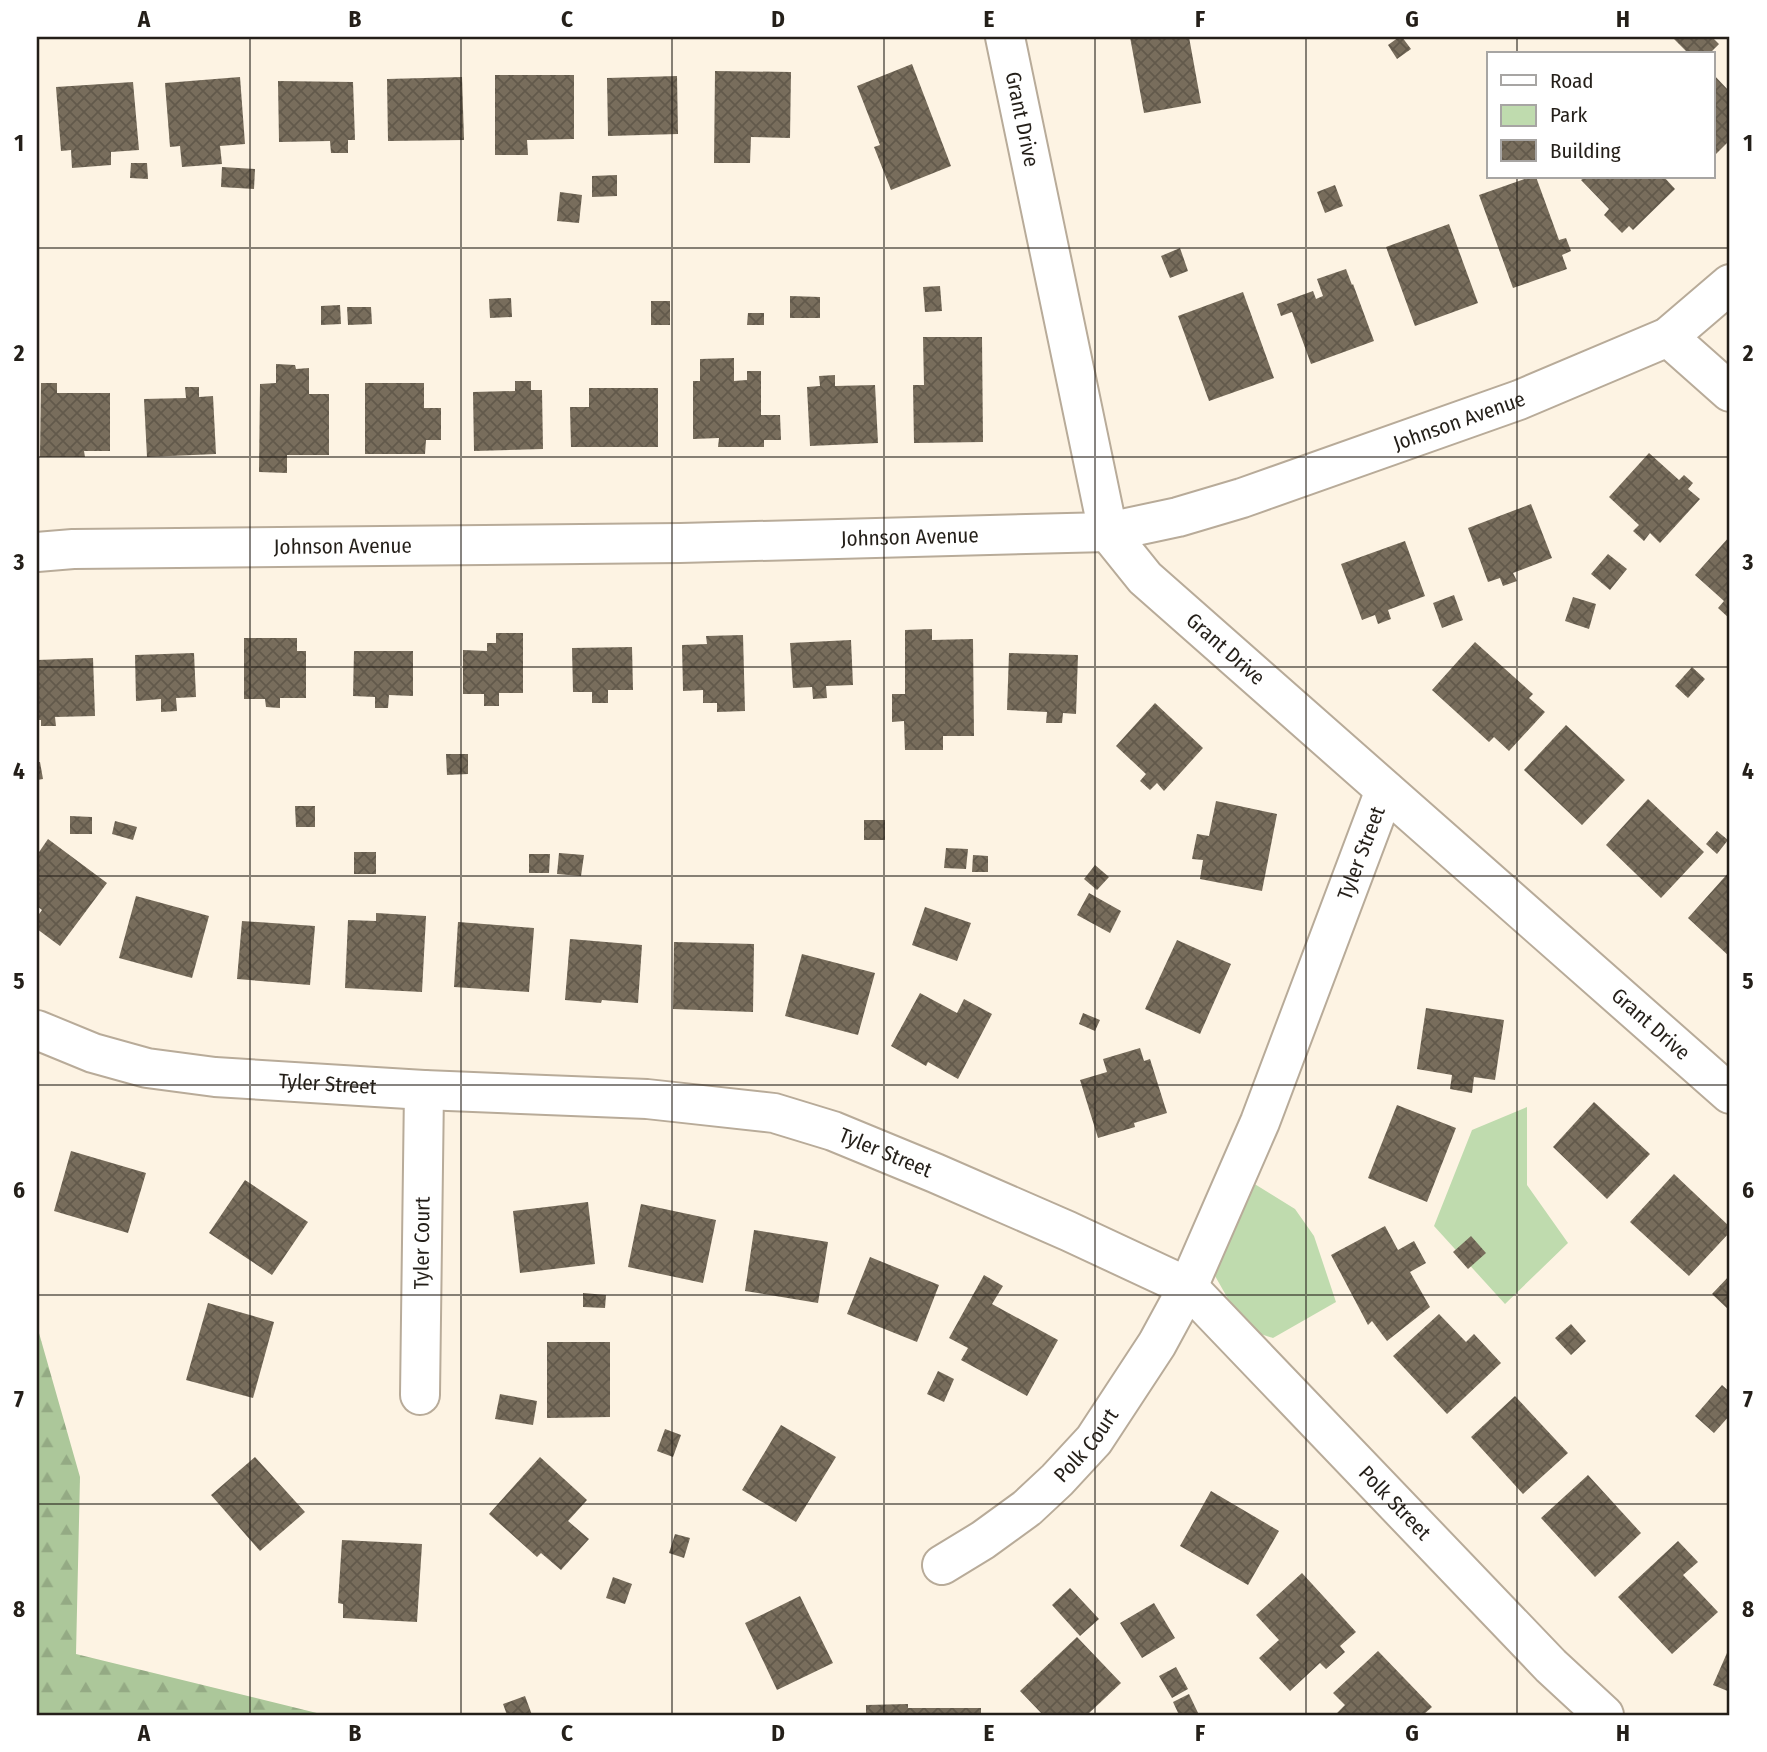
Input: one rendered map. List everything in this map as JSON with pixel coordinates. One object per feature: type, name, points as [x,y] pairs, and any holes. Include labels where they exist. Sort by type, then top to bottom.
[{"type":"street","name":"Grant Drive","points":[[1005,37],[1108,533],[1145,578],[1730,1094]]},
{"type":"street","name":"Johnson Avenue","points":[[37,552],[73,549],[680,543],[1108,533],[1191,513],[1352,460],[1519,400],[1668,337],[1730,285]]},
{"type":"street","points":[[1668,337],[1730,392]]},
{"type":"street","name":"Tyler Street","points":[[37,1030],[93,1054],[147,1068],[215,1077],[424,1090],[647,1099],[774,1112],[832,1131],[935,1173],[1188,1287],[1260,1122],[1385,790]]},
{"type":"street","name":"Tyler Court","points":[[420,1395],[424,1090]]},
{"type":"street","name":"Polk Court","points":[[942,1564],[983,1540],[1027,1508],[1094,1440],[1157,1344],[1188,1287]]},
{"type":"street","name":"Polk Street","points":[[1188,1287],[1551,1666],[1604,1715]]},
{"type":"green space","points":[[1527,1107],[1527,1185],[1568,1243],[1505,1304],[1434,1226],[1472,1130]]},
{"type":"green space","points":[[1253,1183],[1295,1209],[1314,1236],[1336,1302],[1273,1338],[1245,1329],[1210,1267]]},
{"type":"green space","points":[[37,1326],[80,1477],[76,1654],[325,1715],[37,1715]]},
{"type":"building","points":[[1130,37],[1189,37],[1201,103],[1144,113]]},
{"type":"building","points":[[1402,37],[1411,49],[1397,59],[1388,45]]},
{"type":"building","points":[[1712,37],[1719,44],[1711,52],[1687,52],[1673,38]]},
{"type":"building","points":[[912,64],[951,166],[891,190],[874,147],[880,145],[857,86]]},
{"type":"building","points":[[715,71],[791,72],[790,138],[751,137],[750,163],[714,163]]},
{"type":"building","points":[[495,75],[574,75],[574,139],[527,140],[528,155],[495,155]]},
{"type":"building","points":[[1714,75],[1730,92],[1730,140],[1714,156]]},
{"type":"building","points":[[677,76],[678,134],[608,136],[607,78]]},
{"type":"building","points":[[240,77],[245,144],[220,146],[222,164],[182,167],[180,146],[170,147],[165,83]]},
{"type":"building","points":[[462,77],[464,140],[388,141],[387,79]]},
{"type":"building","points":[[278,81],[353,82],[355,140],[348,140],[348,153],[331,153],[330,141],[279,142]]},
{"type":"building","points":[[133,82],[139,150],[111,152],[111,165],[72,168],[71,150],[61,151],[56,87]]},
{"type":"building","points":[[131,163],[147,163],[148,179],[130,178]]},
{"type":"building","points":[[222,167],[255,169],[254,189],[221,187]]},
{"type":"building","points":[[617,175],[617,196],[592,197],[592,176]]},
{"type":"building","points":[[1527,178],[1536,178],[1559,240],[1566,238],[1571,251],[1562,255],[1567,269],[1513,288],[1479,195]]},
{"type":"building","points":[[1665,178],[1675,189],[1633,230],[1629,226],[1622,233],[1604,215],[1609,209],[1581,180]]},
{"type":"building","points":[[1335,185],[1343,206],[1325,213],[1317,192]]},
{"type":"building","points":[[560,192],[582,195],[579,223],[557,221]]},
{"type":"building","points":[[1449,224],[1478,303],[1415,326],[1386,247]]},
{"type":"building","points":[[1180,248],[1188,271],[1170,278],[1161,256]]},
{"type":"building","points":[[1346,269],[1374,341],[1311,364],[1292,312],[1281,316],[1277,304],[1313,291],[1316,299],[1323,296],[1317,279]]},
{"type":"building","points":[[940,286],[942,311],[925,312],[923,287]]},
{"type":"building","points":[[1243,292],[1274,378],[1209,401],[1178,316]]},
{"type":"building","points":[[790,296],[820,297],[820,318],[790,318]]},
{"type":"building","points":[[511,298],[512,317],[490,318],[489,299]]},
{"type":"building","points":[[651,301],[670,301],[670,325],[651,325]]},
{"type":"building","points":[[340,305],[341,324],[321,325],[321,306]]},
{"type":"building","points":[[347,307],[371,307],[372,324],[348,325]]},
{"type":"building","points":[[748,313],[764,313],[764,325],[747,325]]},
{"type":"building","points":[[923,337],[982,337],[983,442],[914,443],[913,385],[924,385]]},
{"type":"building","points":[[734,358],[734,381],[747,380],[747,371],[761,371],[761,415],[780,415],[781,440],[764,440],[764,447],[718,447],[719,438],[693,439],[693,381],[700,381],[700,359]]},
{"type":"building","points":[[276,364],[295,365],[296,369],[309,368],[309,394],[329,394],[329,455],[287,455],[287,473],[259,472],[260,384],[276,383]]},
{"type":"building","points":[[835,375],[835,386],[875,385],[878,443],[810,446],[807,387],[820,386],[819,376]]},
{"type":"building","points":[[515,381],[531,381],[531,390],[542,390],[543,449],[474,451],[473,392],[515,391]]},
{"type":"building","points":[[41,383],[57,383],[57,393],[110,393],[110,451],[84,451],[85,457],[40,457]]},
{"type":"building","points":[[365,383],[424,383],[424,408],[441,408],[441,440],[426,440],[425,454],[365,454]]},
{"type":"building","points":[[185,387],[199,387],[199,397],[213,396],[216,454],[147,457],[144,399],[186,398]]},
{"type":"building","points":[[589,388],[658,388],[658,447],[571,447],[570,407],[589,407]]},
{"type":"building","points":[[1649,453],[1679,480],[1684,475],[1693,483],[1688,489],[1700,499],[1660,543],[1650,533],[1644,541],[1633,531],[1639,525],[1609,497]]},
{"type":"building","points":[[1531,504],[1552,558],[1513,573],[1517,581],[1503,586],[1500,578],[1488,582],[1468,528]]},
{"type":"building","points":[[1730,536],[1730,619],[1718,608],[1724,601],[1695,575]]},
{"type":"building","points":[[1405,541],[1425,596],[1388,610],[1391,619],[1378,624],[1375,615],[1362,620],[1341,564]]},
{"type":"building","points":[[1608,554],[1627,569],[1610,590],[1591,574]]},
{"type":"building","points":[[1454,595],[1463,620],[1442,628],[1433,603]]},
{"type":"building","points":[[1573,597],[1596,604],[1589,629],[1565,621]]},
{"type":"building","points":[[932,629],[932,640],[973,639],[974,736],[943,736],[943,750],[905,750],[904,721],[892,722],[892,694],[905,694],[905,630]]},
{"type":"building","points":[[496,633],[523,633],[523,693],[499,693],[499,706],[484,706],[484,694],[463,694],[463,650],[487,651],[487,643],[496,643]]},
{"type":"building","points":[[743,635],[745,711],[717,712],[717,703],[703,703],[703,690],[683,691],[682,645],[707,644],[706,636]]},
{"type":"building","points":[[244,638],[297,638],[297,651],[306,651],[306,698],[280,698],[280,708],[266,707],[265,699],[244,699]]},
{"type":"building","points":[[851,640],[853,685],[826,686],[827,698],[813,699],[812,687],[793,688],[790,643]]},
{"type":"building","points":[[1475,642],[1533,694],[1529,698],[1545,712],[1509,751],[1494,737],[1489,742],[1432,690]]},
{"type":"building","points":[[632,647],[633,690],[608,690],[608,703],[592,703],[592,692],[573,692],[572,648]]},
{"type":"building","points":[[354,651],[413,651],[413,696],[389,695],[388,708],[375,708],[375,697],[353,696]]},
{"type":"building","points":[[194,653],[196,697],[176,698],[177,711],[161,712],[161,699],[136,701],[135,655]]},
{"type":"building","points":[[1009,653],[1078,655],[1076,714],[1063,713],[1062,723],[1046,723],[1047,712],[1007,710]]},
{"type":"building","points":[[93,658],[95,716],[55,717],[56,726],[41,726],[41,720],[37,720],[37,660]]},
{"type":"building","points":[[1692,667],[1705,679],[1688,698],[1675,686]]},
{"type":"building","points":[[1155,703],[1203,748],[1164,791],[1157,783],[1150,790],[1140,781],[1146,774],[1116,746]]},
{"type":"building","points":[[1566,725],[1625,780],[1582,825],[1524,770]]},
{"type":"building","points":[[446,754],[468,754],[468,774],[447,775]]},
{"type":"building","points":[[37,762],[40,762],[43,779],[37,780]]},
{"type":"building","points":[[1648,799],[1704,852],[1661,898],[1606,845]]},
{"type":"building","points":[[1216,801],[1277,814],[1262,891],[1200,879],[1203,860],[1192,859],[1197,834],[1209,836]]},
{"type":"building","points":[[295,806],[315,806],[315,827],[296,827]]},
{"type":"building","points":[[70,816],[92,817],[92,834],[70,834]]},
{"type":"building","points":[[864,820],[885,820],[885,840],[864,840]]},
{"type":"building","points":[[115,821],[137,827],[133,840],[112,834]]},
{"type":"building","points":[[1717,831],[1728,840],[1717,854],[1706,844]]},
{"type":"building","points":[[48,839],[107,883],[60,946],[37,929],[37,917],[42,910],[37,906],[37,855]]},
{"type":"building","points":[[946,848],[968,849],[966,869],[944,868]]},
{"type":"building","points":[[354,852],[376,852],[376,874],[354,874]]},
{"type":"building","points":[[559,853],[584,855],[581,876],[557,874]]},
{"type":"building","points":[[529,854],[550,854],[549,873],[529,873]]},
{"type":"building","points":[[973,855],[988,856],[988,872],[972,872]]},
{"type":"building","points":[[1095,865],[1109,877],[1097,890],[1084,879]]},
{"type":"building","points":[[1730,871],[1730,957],[1688,918]]},
{"type":"building","points":[[1089,893],[1121,911],[1110,933],[1077,915]]},
{"type":"building","points":[[136,896],[209,916],[192,978],[119,958]]},
{"type":"building","points":[[925,907],[971,923],[957,961],[912,945]]},
{"type":"building","points":[[376,913],[426,916],[422,992],[345,988],[348,920],[376,921]]},
{"type":"building","points":[[242,921],[315,926],[310,985],[237,979]]},
{"type":"building","points":[[458,922],[534,928],[529,992],[454,987]]},
{"type":"building","points":[[570,939],[642,945],[638,1003],[565,1000]]},
{"type":"building","points":[[1177,940],[1231,964],[1200,1034],[1145,1009]]},
{"type":"building","points":[[674,942],[754,944],[753,1012],[673,1009]]},
{"type":"building","points":[[802,954],[875,973],[858,1035],[785,1016]]},
{"type":"building","points":[[920,993],[957,1013],[964,999],[992,1014],[958,1079],[928,1062],[926,1066],[891,1046]]},
{"type":"building","points":[[1426,1008],[1504,1020],[1495,1080],[1474,1077],[1472,1093],[1450,1089],[1452,1075],[1417,1069]]},
{"type":"building","points":[[1083,1013],[1100,1020],[1095,1031],[1079,1024]]},
{"type":"building","points":[[1140,1048],[1144,1061],[1150,1059],[1167,1113],[1134,1123],[1135,1127],[1098,1138],[1080,1080],[1107,1072],[1103,1059]]},
{"type":"building","points":[[1594,1102],[1650,1154],[1607,1199],[1553,1147]]},
{"type":"building","points":[[1397,1105],[1456,1128],[1427,1202],[1368,1178]]},
{"type":"building","points":[[71,1151],[146,1173],[128,1233],[54,1211]]},
{"type":"building","points":[[1674,1174],[1730,1227],[1730,1232],[1689,1276],[1630,1222]]},
{"type":"building","points":[[245,1180],[308,1222],[272,1275],[209,1233]]},
{"type":"building","points":[[588,1202],[595,1264],[520,1273],[513,1211]]},
{"type":"building","points":[[641,1204],[716,1220],[703,1283],[628,1267]]},
{"type":"building","points":[[1385,1226],[1398,1250],[1414,1241],[1426,1263],[1410,1272],[1430,1307],[1387,1341],[1372,1321],[1368,1325],[1331,1255]]},
{"type":"building","points":[[754,1230],[828,1242],[818,1303],[745,1291]]},
{"type":"building","points":[[1471,1236],[1486,1253],[1468,1269],[1453,1252]]},
{"type":"building","points":[[870,1257],[939,1285],[917,1342],[847,1314]]},
{"type":"building","points":[[984,1275],[1003,1286],[992,1304],[1058,1340],[1027,1396],[961,1360],[968,1348],[949,1338]]},
{"type":"building","points":[[1730,1275],[1730,1311],[1712,1294]]},
{"type":"building","points":[[583,1293],[606,1295],[605,1308],[583,1307]]},
{"type":"building","points":[[208,1303],[274,1322],[253,1398],[186,1380]]},
{"type":"building","points":[[1439,1314],[1466,1342],[1474,1334],[1501,1363],[1447,1414],[1393,1356]]},
{"type":"building","points":[[1571,1324],[1586,1341],[1571,1355],[1555,1338]]},
{"type":"building","points":[[547,1342],[610,1342],[610,1417],[547,1418]]},
{"type":"building","points":[[938,1371],[954,1379],[944,1402],[927,1394]]},
{"type":"building","points":[[1722,1385],[1730,1392],[1730,1415],[1714,1433],[1695,1416]]},
{"type":"building","points":[[500,1394],[537,1401],[533,1425],[495,1419]]},
{"type":"building","points":[[1515,1396],[1568,1453],[1523,1494],[1471,1437]]},
{"type":"building","points":[[781,1425],[836,1457],[796,1522],[742,1490]]},
{"type":"building","points":[[665,1429],[681,1435],[673,1457],[657,1451]]},
{"type":"building","points":[[255,1457],[305,1512],[260,1551],[211,1495]]},
{"type":"building","points":[[540,1457],[587,1500],[568,1521],[589,1539],[561,1570],[541,1553],[537,1557],[489,1514]]},
{"type":"building","points":[[1588,1475],[1641,1533],[1595,1577],[1541,1518]]},
{"type":"building","points":[[1211,1491],[1279,1531],[1248,1585],[1180,1546]]},
{"type":"building","points":[[675,1534],[690,1538],[684,1558],[669,1553]]},
{"type":"building","points":[[342,1540],[422,1544],[417,1622],[343,1618],[343,1604],[338,1603]]},
{"type":"building","points":[[1678,1541],[1698,1562],[1683,1575],[1718,1612],[1672,1654],[1618,1597]]},
{"type":"building","points":[[1302,1573],[1356,1632],[1340,1646],[1345,1652],[1326,1669],[1320,1663],[1290,1691],[1259,1658],[1279,1640],[1256,1615]]},
{"type":"building","points":[[613,1577],[632,1584],[625,1604],[606,1598]]},
{"type":"building","points":[[1070,1588],[1099,1619],[1080,1636],[1052,1605]]},
{"type":"building","points":[[800,1596],[833,1663],[777,1690],[745,1623]]},
{"type":"building","points":[[1154,1603],[1175,1638],[1142,1658],[1120,1623]]},
{"type":"building","points":[[1077,1637],[1121,1683],[1087,1715],[1043,1715],[1020,1691]]},
{"type":"building","points":[[1730,1646],[1730,1692],[1713,1685]]},
{"type":"building","points":[[1378,1651],[1432,1707],[1423,1715],[1335,1715],[1345,1705],[1333,1693]]},
{"type":"building","points":[[1176,1667],[1188,1689],[1172,1698],[1159,1676]]},
{"type":"building","points":[[1189,1694],[1199,1715],[1179,1715],[1173,1702]]},
{"type":"building","points":[[525,1696],[532,1715],[507,1715],[503,1704]]},
{"type":"building","points":[[908,1704],[908,1708],[981,1708],[981,1715],[866,1715],[866,1705]]}]
